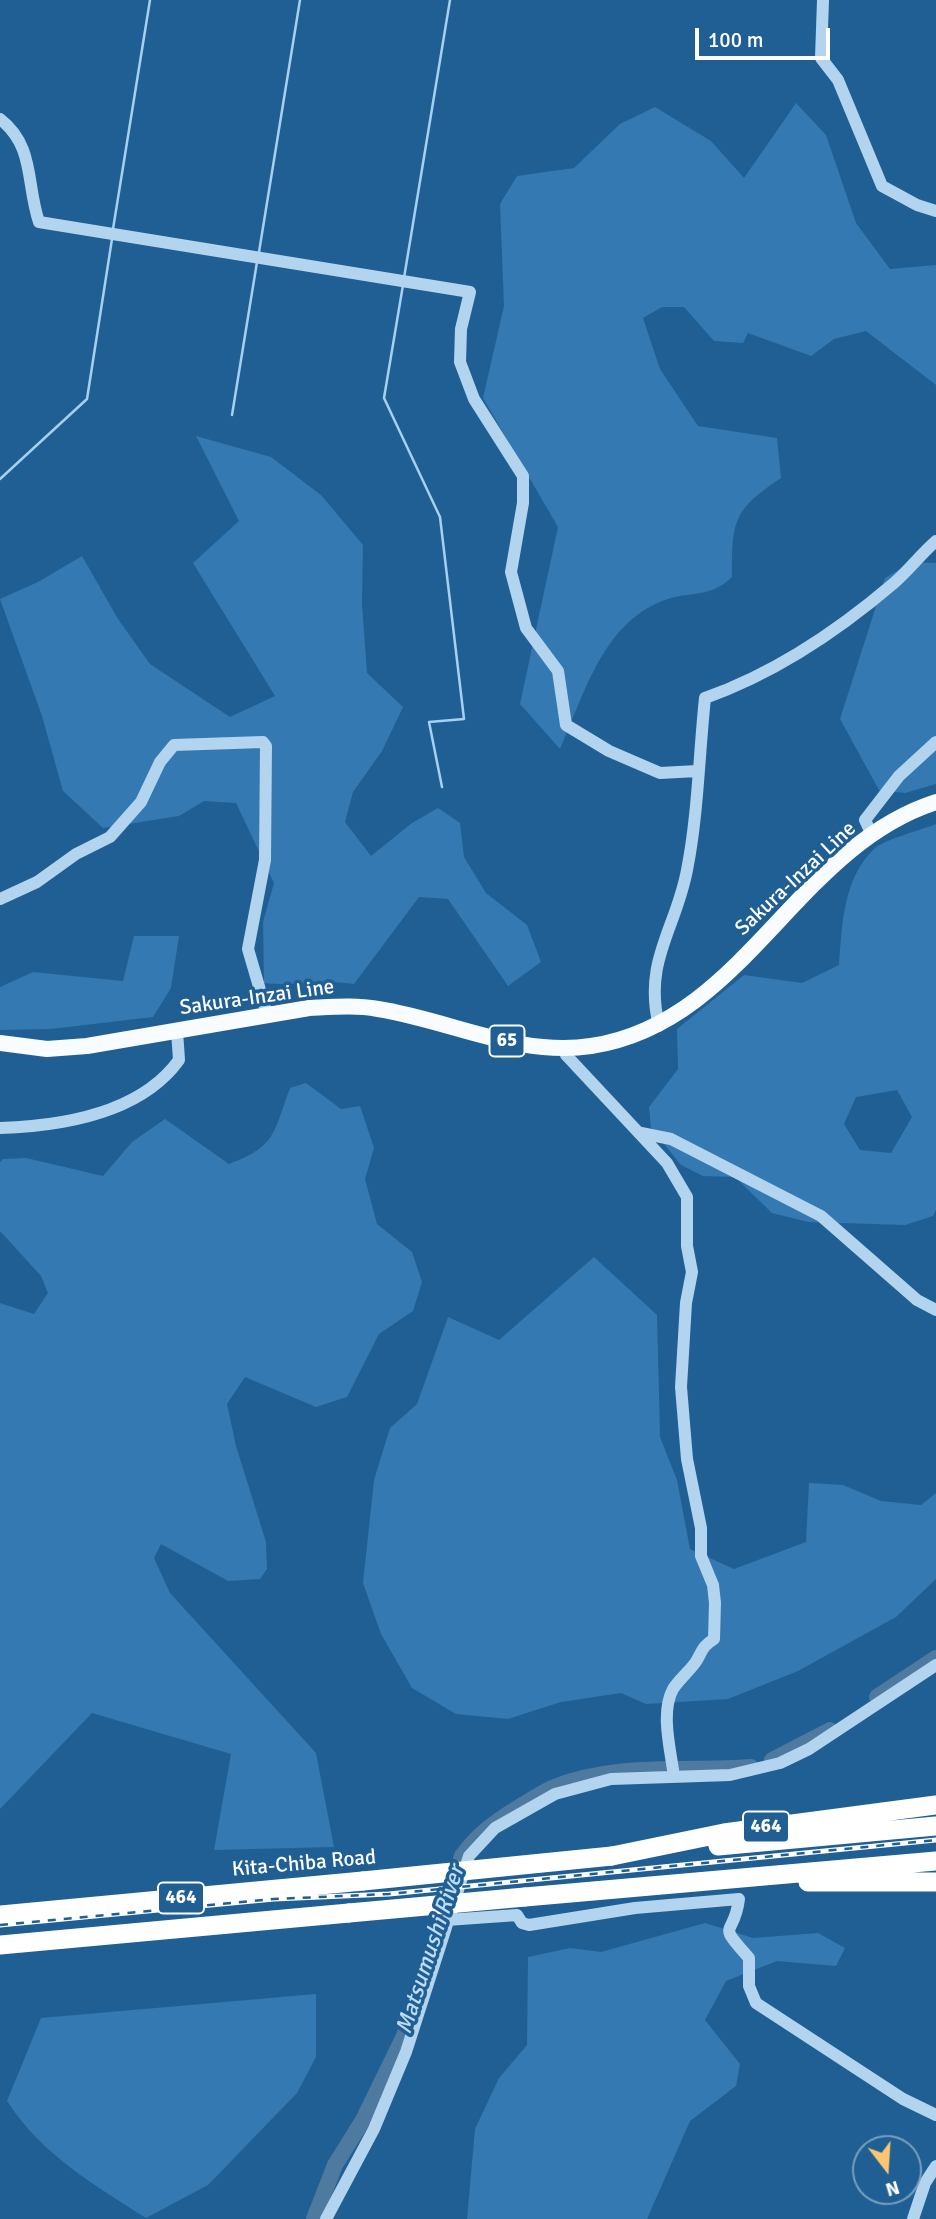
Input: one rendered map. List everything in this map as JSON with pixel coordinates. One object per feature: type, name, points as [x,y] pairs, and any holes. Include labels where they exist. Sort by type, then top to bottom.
[{"type":"highway","name":"Kita-Chiba Road","points":[[612,1856],[724,1833],[928,1806]]},
{"type":"highway","name":"Kita-Chiba Road","points":[[0,1915],[929,1827]]},
{"type":"highway","name":"464","points":[[0,1945],[566,1892],[848,1874],[936,1861]]},
{"type":"highway","name":"464","points":[[848,1874],[936,1882]]},
{"type":"main road","name":"Sakura-Inzai Line","points":[[0,1043],[21,1047],[61,1048],[177,1031],[267,1014],[340,1006],[377,1009],[498,1039],[565,1048],[623,1039],[659,1026],[707,993],[839,861],[872,835],[936,802]]},
{"type":"street","points":[[823,0],[821,58],[838,80],[877,178],[890,192],[936,211]]},
{"type":"street","points":[[0,119],[20,137],[39,222],[470,292],[461,329],[460,362],[479,407],[523,476],[523,503],[511,572],[526,628],[558,671],[566,724],[609,751],[660,773],[697,771]]},
{"type":"street","points":[[659,1026],[654,1000],[655,968],[687,871],[705,698],[760,674],[840,623],[896,581],[936,541]]},
{"type":"street","points":[[0,899],[37,882],[76,854],[110,837],[141,802],[160,762],[174,745],[263,742],[266,746],[265,860],[248,949],[267,1014]]},
{"type":"street","points":[[872,835],[865,820],[910,764],[936,743]]},
{"type":"street","points":[[0,1128],[85,1116],[130,1102],[156,1083],[179,1060],[177,1031]]},
{"type":"street","points":[[565,1048],[566,1055],[667,1163],[687,1196],[690,1209],[687,1246],[692,1272],[686,1303],[681,1387],[688,1458],[701,1528],[701,1556],[713,1585],[714,1639],[700,1650],[697,1661],[688,1668],[669,1699],[674,1777]]},
{"type":"street","points":[[641,1133],[671,1139],[821,1216],[911,1295],[936,1310]]},
{"type":"street","points":[[326,2219],[374,2129],[406,2052],[469,1856],[495,1828],[555,1794],[583,1785],[611,1779],[740,1774],[780,1763],[809,1749],[936,1665]]},
{"type":"street","points":[[447,1920],[517,1915],[522,1923],[529,1925],[635,1908],[739,1899],[728,1933],[730,1940],[748,1958],[749,1986],[756,2003],[903,2099],[936,2115]]},
{"type":"street","points":[[913,2219],[925,2183],[936,2166]]},
{"type":"shaded area","points":[[796,103],[826,135],[856,223],[890,269],[936,265],[936,385],[866,331],[834,339],[811,356],[748,333],[743,343],[714,341],[684,307],[662,307],[643,318],[660,369],[698,426],[777,438],[781,478],[753,499],[738,518],[733,542],[732,577],[715,589],[662,601],[641,612],[610,644],[587,685],[560,749],[520,704],[558,527],[483,398],[504,306],[500,204],[517,176],[574,168],[620,124],[655,107],[711,141],[744,178]]},
{"type":"shaded area","points":[[196,436],[271,457],[321,495],[363,545],[362,604],[367,673],[403,707],[382,751],[353,792],[345,822],[371,856],[412,823],[438,808],[460,823],[464,857],[486,893],[527,925],[541,962],[508,986],[448,899],[419,897],[354,984],[264,983],[263,922],[274,883],[236,803],[204,801],[179,816],[103,828],[63,791],[42,716],[0,599],[38,582],[82,556],[118,619],[150,664],[230,717],[275,696],[193,563],[239,521]]},
{"type":"shaded area","points":[[912,562],[936,563],[936,784],[905,793],[879,790],[840,719],[885,578]]},
{"type":"shaded area","points":[[936,824],[936,1210],[933,1216],[905,1225],[808,1222],[772,1213],[735,1177],[703,1176],[681,1165],[651,1128],[649,1107],[678,1069],[677,1029],[744,975],[802,983],[839,965],[846,903],[856,873],[864,860],[880,845]],"holes":[[[897,1090],[912,1117],[891,1153],[860,1150],[844,1124],[856,1097]]]},
{"type":"shaded area","points":[[134,936],[179,936],[171,988],[153,1017],[51,1029],[0,1030],[0,987],[33,972],[123,981]]},
{"type":"shaded area","points":[[306,1083],[341,1109],[360,1106],[374,1148],[365,1179],[377,1224],[412,1252],[422,1282],[413,1311],[379,1334],[347,1397],[316,1407],[245,1377],[227,1404],[236,1446],[266,1542],[267,1569],[260,1579],[228,1581],[161,1544],[154,1558],[170,1593],[316,1753],[334,1847],[214,1850],[231,1754],[92,1713],[0,1809],[0,1303],[34,1314],[48,1293],[41,1276],[0,1231],[0,1162],[3,1159],[26,1158],[103,1176],[132,1142],[165,1119],[229,1164],[265,1144],[276,1127],[290,1088]]},
{"type":"shaded area","points":[[594,1257],[657,1315],[660,1437],[677,1480],[690,1549],[734,1569],[806,1542],[809,1483],[843,1485],[881,1501],[921,1505],[936,1493],[936,1579],[896,1617],[798,1671],[728,1699],[646,1704],[621,1693],[561,1702],[508,1719],[456,1714],[412,1688],[381,1634],[363,1583],[374,1480],[390,1428],[417,1404],[448,1317],[499,1340]]},
{"type":"shaded area","points":[[705,1923],[753,1938],[818,1933],[845,1948],[836,1966],[777,1961],[726,1981],[705,2020],[740,2064],[736,2086],[690,2121],[647,2219],[467,2219],[475,2129],[499,2078],[527,2045],[528,1957],[570,1948],[601,1952]]},
{"type":"shaded area","points":[[316,1994],[316,2057],[297,2093],[208,2185],[146,2218],[52,2153],[7,2101],[41,2018]]},
{"type":"waterway","points":[[113,229],[150,0]]},
{"type":"waterway","points":[[259,252],[300,0]]},
{"type":"waterway","points":[[404,278],[450,0]]},
{"type":"waterway","points":[[0,479],[87,399],[112,239]]},
{"type":"waterway","points":[[232,415],[257,262]]},
{"type":"waterway","points":[[403,285],[384,398],[440,517],[464,719],[429,722],[442,787]]},
{"type":"waterway","name":"Matsumushi River","points":[[877,1697],[936,1658]]},
{"type":"waterway","name":"Matsumushi River","points":[[772,1760],[830,1730]]},
{"type":"waterway","name":"Matsumushi River","points":[[314,2219],[335,2165],[363,2120],[404,2036],[462,1856],[474,1841],[519,1807],[552,1788],[575,1780],[625,1771],[751,1767]]},
{"type":"railway","points":[[0,1925],[274,1899],[389,1894],[936,1840]]}]
